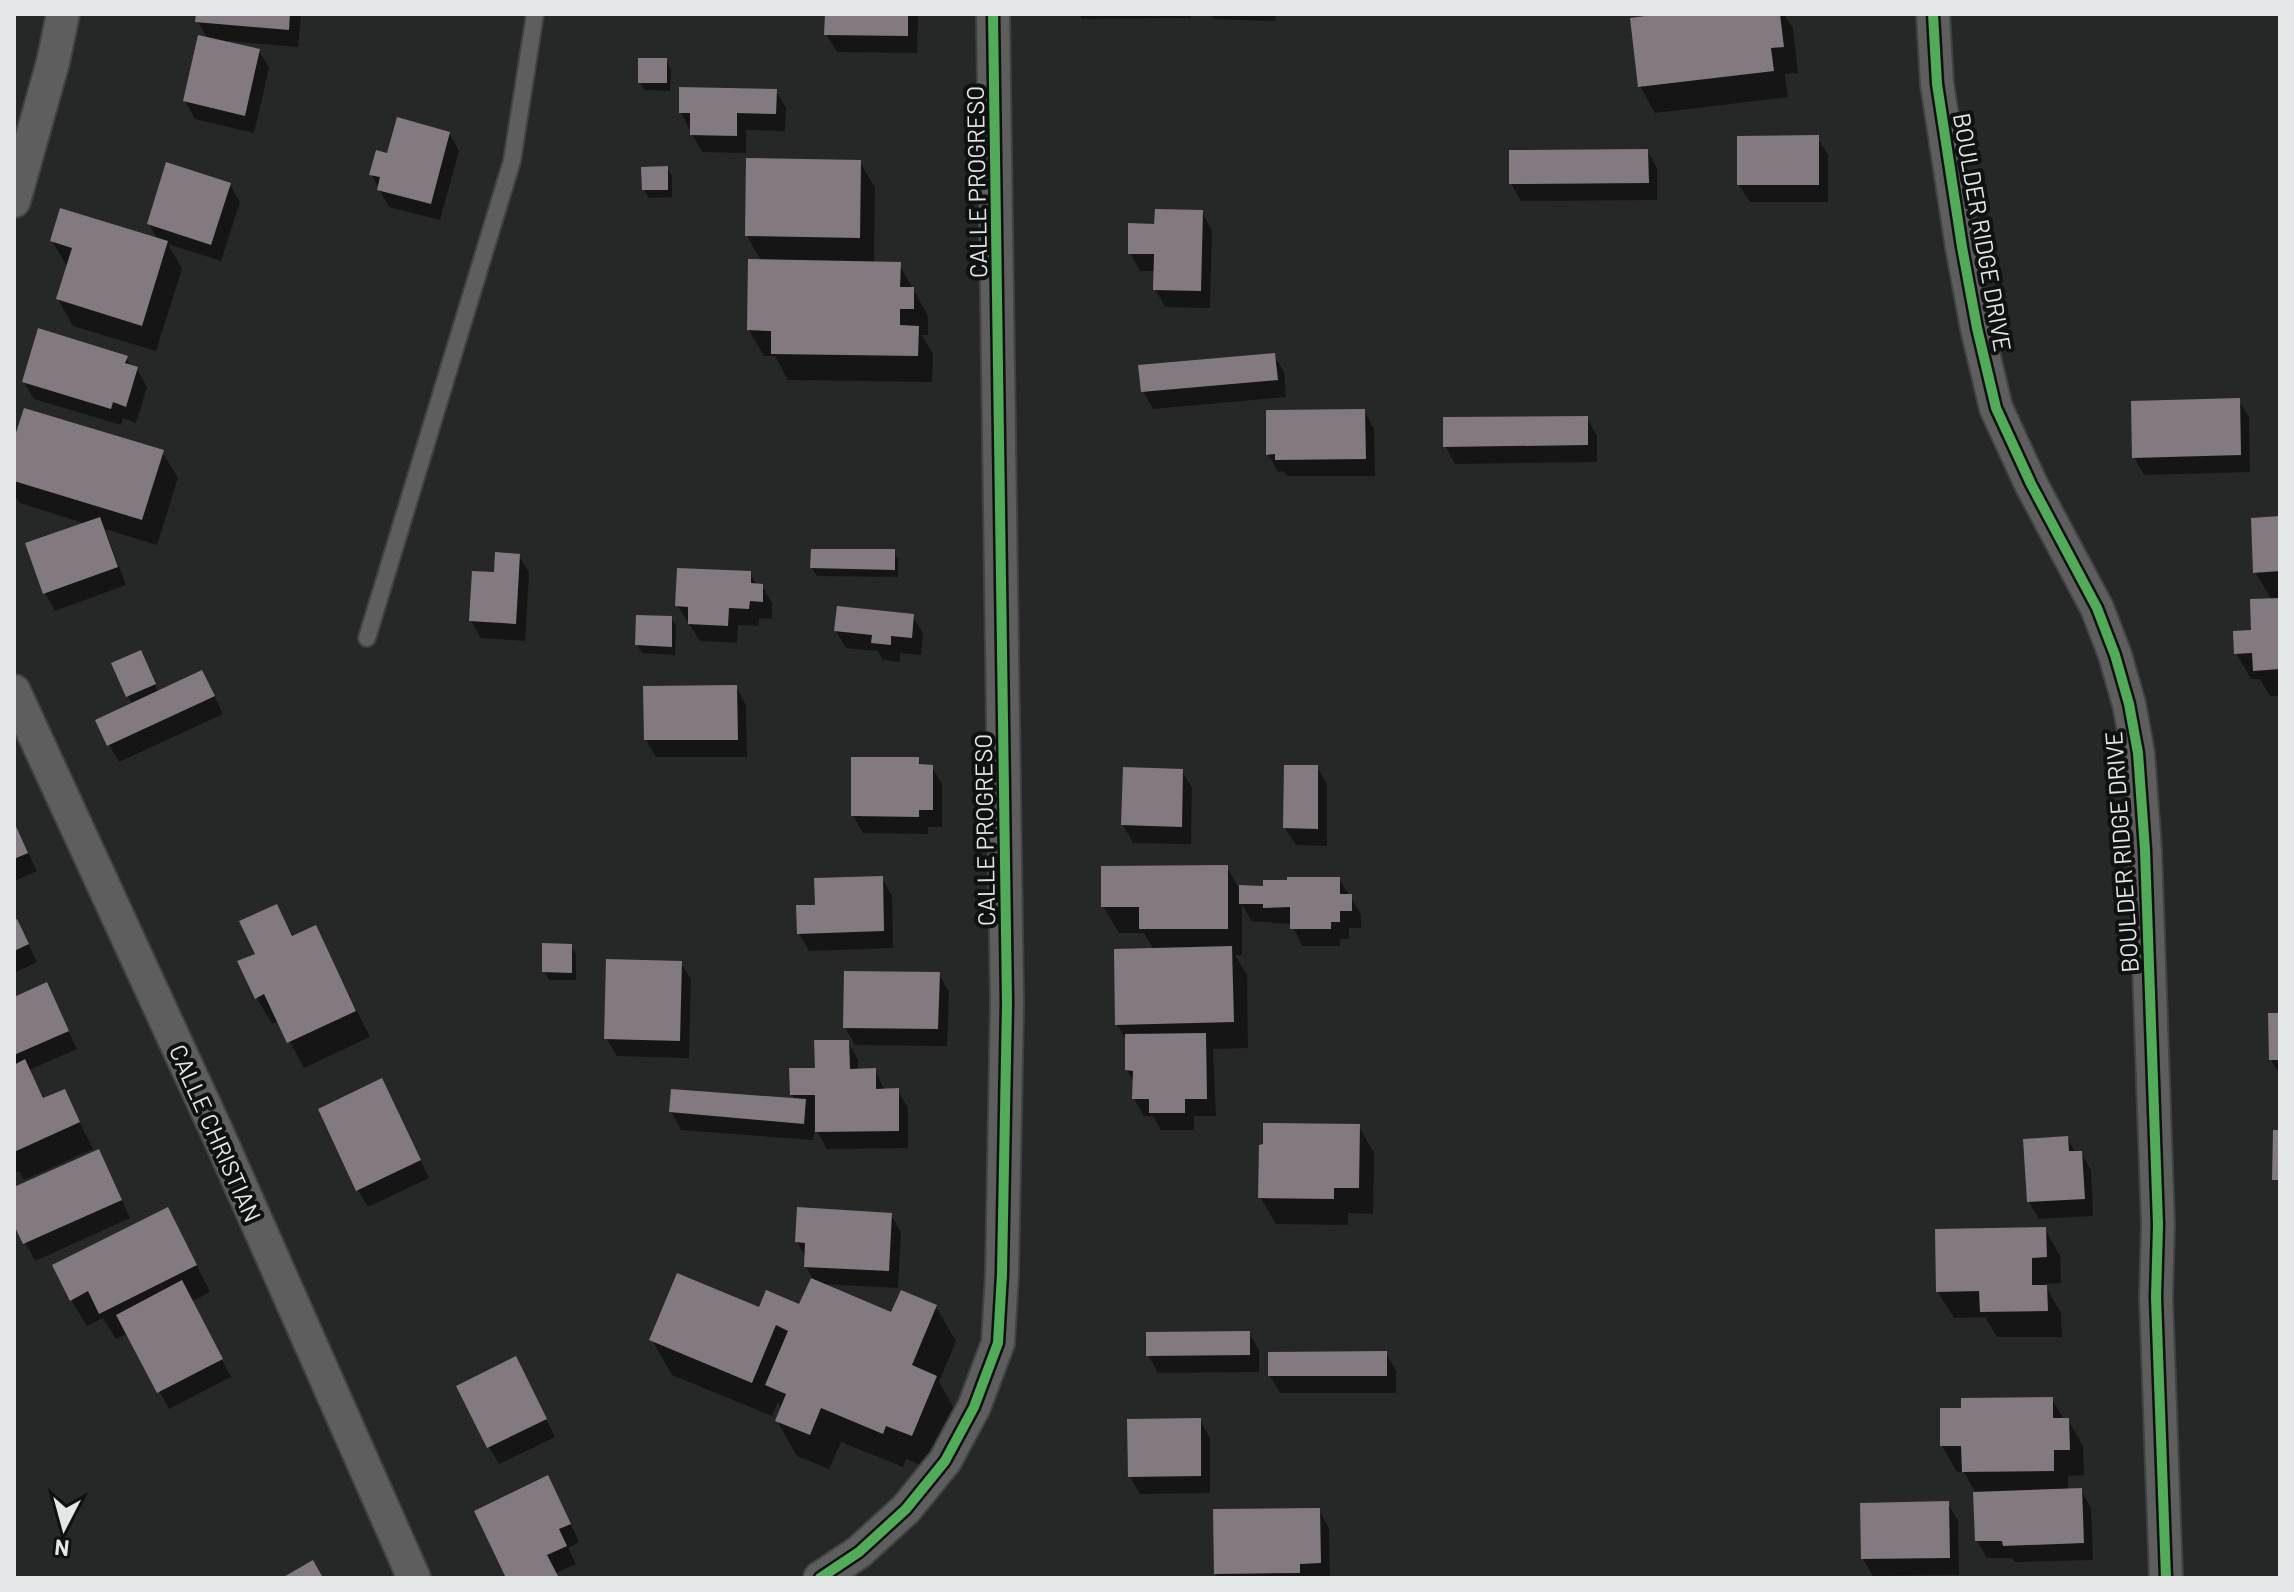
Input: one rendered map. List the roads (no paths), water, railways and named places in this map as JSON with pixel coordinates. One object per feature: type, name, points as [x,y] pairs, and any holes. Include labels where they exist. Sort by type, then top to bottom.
[{"type":"street","points":[[14,201],[53,62],[63,14]]},
{"type":"street","name":"CALLE PROGRESO","points":[[820,1578],[859,1552],[906,1509],[945,1461],[974,1407],[998,1343],[1007,1003],[993,14]]},
{"type":"street","name":"BOULDER RIDGE DRIVE","points":[[1933,14],[1937,84],[1962,247],[1996,408],[2031,484],[2097,608],[2129,704],[2138,753],[2148,913],[2166,1578]]},
{"type":"street","name":"CALLE CHRISTIAN","points":[[14,691],[217,1132],[414,1578]]},
{"type":"lane","points":[[367,638],[512,161],[535,14]]}]
